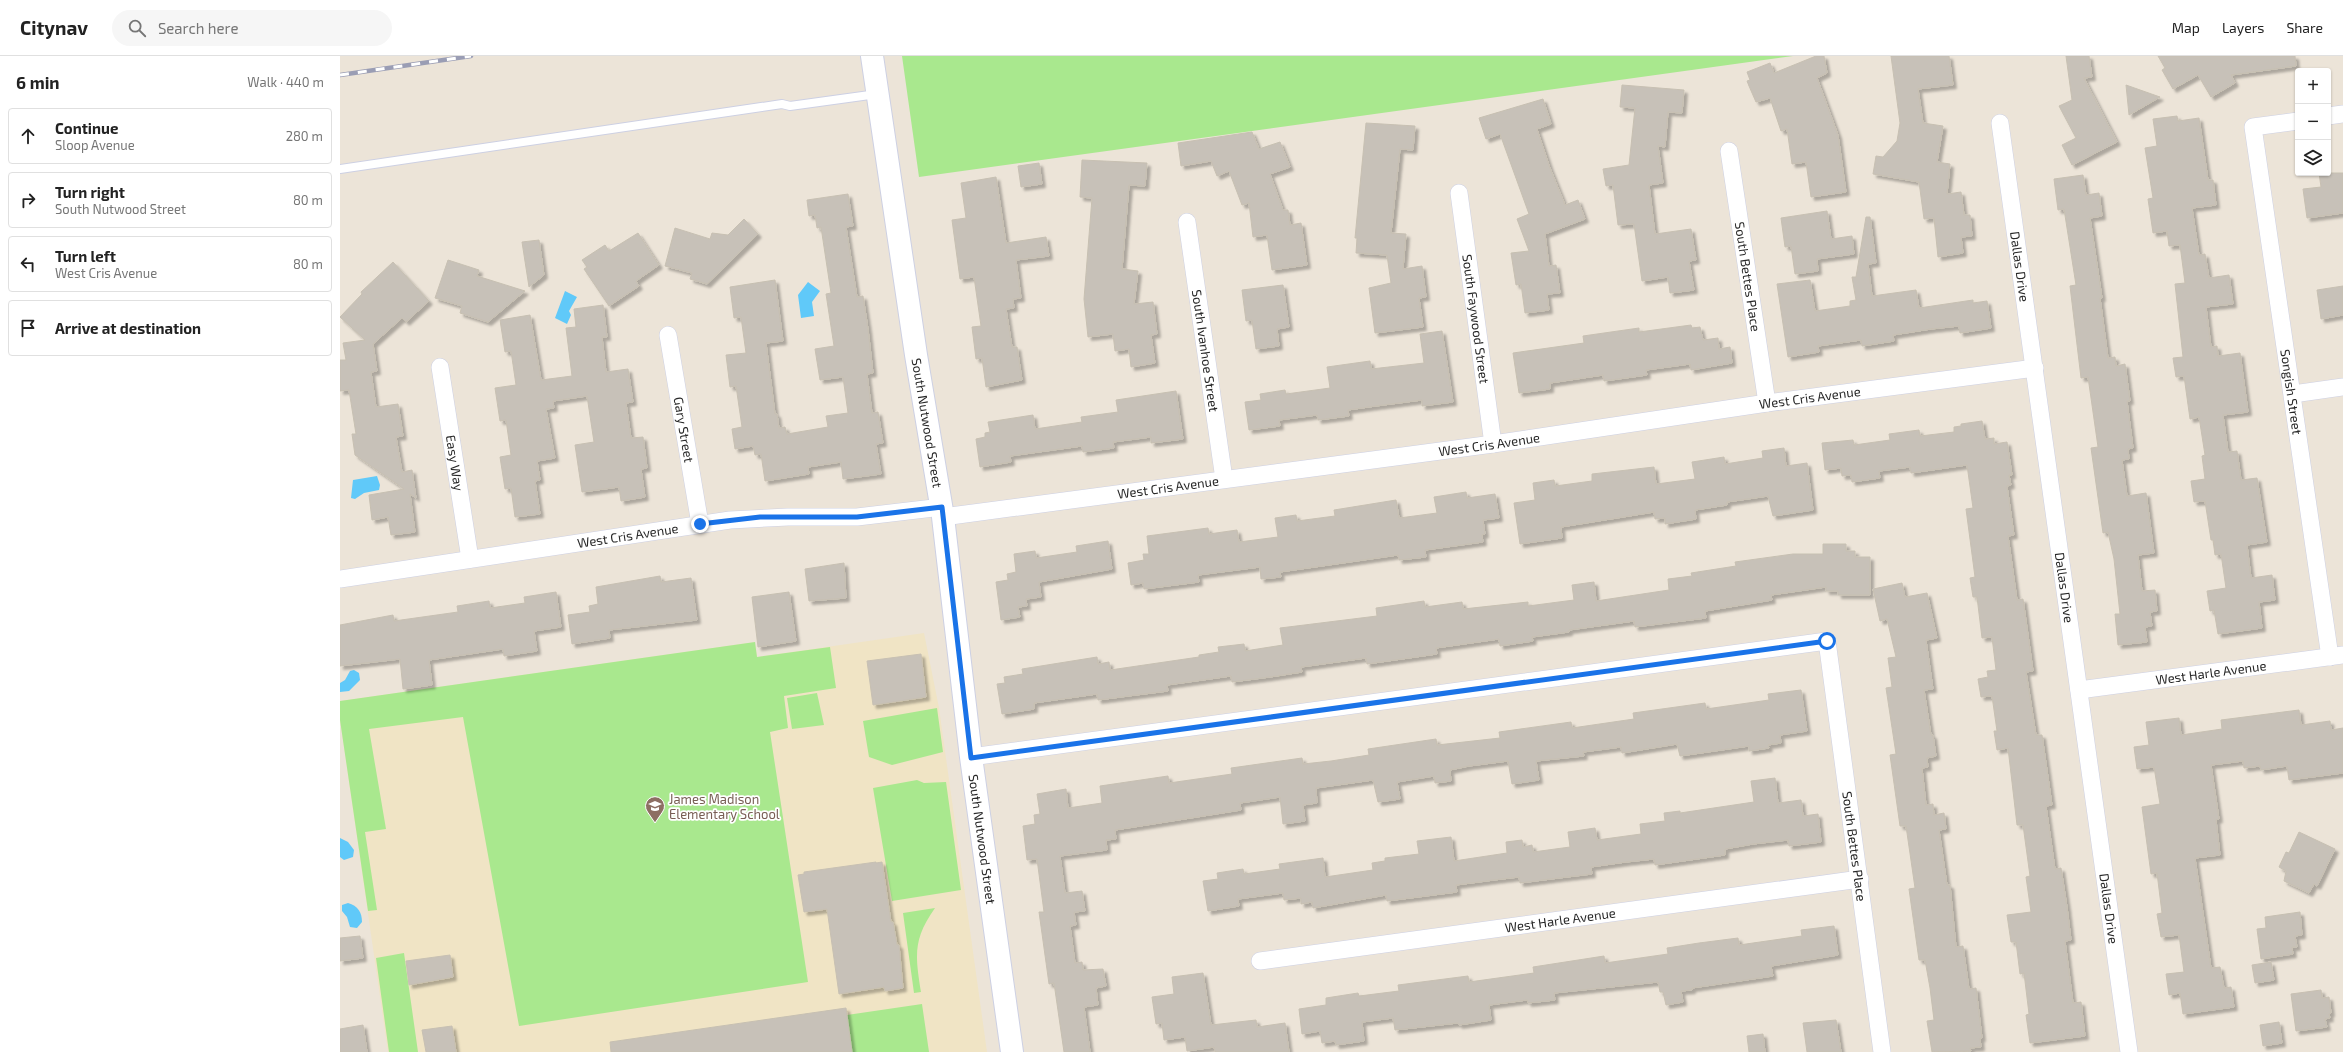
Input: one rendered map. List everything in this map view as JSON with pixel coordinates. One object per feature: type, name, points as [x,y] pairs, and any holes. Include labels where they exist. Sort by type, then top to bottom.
[{"type":"street","name":"South Nutwood Street","points":[[872,56],[879,94],[916,355],[942,512],[971,758],[1012,1052]]},
{"type":"street","points":[[2331,116],[2343,114]]},
{"type":"street","name":"Songish Street","points":[[2295,121],[2253,127],[2292,394],[2336,656]]},
{"type":"street","name":"Dallas Drive","points":[[2000,123],[2130,1052]]},
{"type":"street","name":"South Bettes Place","points":[[1729,151],[1767,403]]},
{"type":"street","name":"South Faywood Street","points":[[1459,192],[1493,444]]},
{"type":"street","name":"South Ivanhoe Street","points":[[1187,222],[1224,479]]},
{"type":"street","name":"Gary Street","points":[[668,335],[700,524]]},
{"type":"street","name":"Easy Way","points":[[440,367],[470,559]]},
{"type":"street","name":"West Cris Avenue","points":[[340,579],[700,524],[760,517],[857,517],[942,512],[1224,479],[1493,444],[1767,403],[2035,368]]},
{"type":"street","points":[[2292,394],[2343,387]]},
{"type":"street","name":"South Bettes Place","points":[[971,758],[1827,641],[1882,1052]]},
{"type":"street","name":"West Harle Avenue","points":[[2079,690],[2336,656]]},
{"type":"street","name":"West Harle Avenue","points":[[1260,960],[1860,879]]},
{"type":"lane","points":[[340,169],[782,104],[790,106],[879,94]]},
{"type":"shaded area","name":"James Madison Elementary School","points":[[924,633],[939,708],[987,1052],[388,1052],[340,720],[340,701],[755,642],[757,657]]},
{"type":"green space","points":[[902,56],[1793,56],[919,177]]},
{"type":"green space","points":[[755,642],[757,657],[830,647],[836,688],[784,696],[788,728],[770,732],[808,982],[519,1026],[463,717],[369,729],[386,829],[365,832],[377,910],[368,911],[340,720],[340,701]]},
{"type":"green space","points":[[817,693],[824,725],[792,729],[787,698]]},
{"type":"green space","points":[[937,708],[943,752],[892,765],[869,757],[863,721]]},
{"type":"green space","points":[[917,780],[924,783],[946,782],[961,890],[892,901],[873,788]]},
{"type":"green space","points":[[935,908],[919,938],[917,957],[921,992],[914,993],[903,913]]},
{"type":"green space","points":[[404,953],[418,1052],[389,1052],[376,958]]},
{"type":"green space","points":[[922,1004],[929,1052],[852,1052],[847,1015]]},
{"type":"water","points":[[808,282],[820,291],[812,302],[814,316],[801,318],[798,295]]},
{"type":"water","points":[[565,291],[577,297],[569,311],[571,315],[567,324],[555,318]]},
{"type":"water","points":[[377,476],[380,485],[379,490],[364,493],[355,499],[351,498],[353,480]]},
{"type":"water","points":[[354,670],[359,673],[360,680],[349,691],[340,692],[340,683],[345,680],[350,671]]},
{"type":"water","points":[[340,838],[348,842],[354,850],[353,857],[344,860],[340,857]]},
{"type":"water","points":[[348,903],[357,908],[360,912],[362,922],[357,928],[350,927],[347,917],[342,911],[342,905]]},
{"type":"building","points":[[1816,56],[1824,56],[1827,73],[1817,78],[1838,135],[1846,192],[1811,197],[1806,162],[1792,164],[1787,129],[1781,131],[1770,98],[1756,102],[1747,81],[1750,80],[1747,72],[1770,63],[1774,73]]},
{"type":"building","points":[[1891,56],[1949,56],[1953,85],[1918,89],[1923,123],[1943,126],[1937,162],[1950,164],[1947,194],[1961,192],[1964,215],[1970,215],[1972,236],[1961,237],[1963,253],[1938,257],[1934,218],[1924,219],[1919,182],[1873,174],[1876,156],[1883,157],[1897,141],[1900,123]]},
{"type":"building","points":[[2066,56],[2089,56],[2092,77],[2084,78],[2117,142],[2072,165],[2062,145],[2076,138],[2059,106],[2072,100]]},
{"type":"building","points":[[2158,56],[2295,56],[2296,66],[2231,75],[2235,83],[2211,97],[2198,75],[2173,89],[2162,70],[2165,68]]},
{"type":"building","points":[[1622,85],[1684,90],[1682,113],[1668,112],[1665,147],[1658,146],[1663,183],[1649,185],[1655,234],[1691,229],[1696,260],[1689,261],[1694,290],[1670,293],[1668,277],[1642,281],[1634,224],[1618,225],[1613,185],[1606,186],[1603,169],[1629,165],[1635,108],[1620,107]]},
{"type":"building","points":[[2126,85],[2160,97],[2129,115]]},
{"type":"building","points":[[1543,99],[1551,124],[1537,129],[1550,168],[1565,205],[1578,200],[1585,219],[1545,234],[1549,266],[1556,265],[1560,293],[1547,294],[1549,310],[1525,313],[1521,284],[1516,285],[1511,253],[1529,251],[1517,219],[1529,214],[1500,134],[1486,139],[1479,118]]},
{"type":"building","points":[[2177,116],[2178,121],[2199,118],[2208,180],[2213,180],[2216,205],[2192,208],[2199,255],[2205,254],[2209,278],[2229,275],[2233,304],[2206,307],[2211,347],[2217,346],[2218,356],[2240,353],[2248,412],[2223,415],[2228,452],[2237,451],[2241,480],[2257,478],[2267,542],[2247,545],[2251,578],[2272,575],[2275,600],[2259,602],[2262,628],[2218,634],[2214,610],[2210,611],[2207,591],[2226,588],[2221,554],[2215,555],[2213,540],[2211,540],[2205,501],[2194,502],[2191,481],[2205,479],[2202,456],[2205,455],[2199,417],[2190,419],[2184,376],[2176,377],[2173,358],[2183,357],[2175,284],[2185,283],[2180,245],[2169,246],[2167,231],[2153,233],[2148,199],[2153,198],[2145,148],[2157,146],[2153,119]]},
{"type":"building","points":[[1366,123],[1415,126],[1413,150],[1400,149],[1391,233],[1406,234],[1403,269],[1422,266],[1426,297],[1419,298],[1423,327],[1375,333],[1369,288],[1391,283],[1387,255],[1356,253],[1357,238],[1355,238]]},
{"type":"building","points":[[1252,132],[1259,149],[1280,142],[1290,167],[1270,174],[1283,210],[1288,210],[1290,225],[1301,223],[1307,265],[1272,270],[1267,235],[1253,237],[1249,203],[1242,205],[1229,171],[1217,176],[1211,161],[1181,166],[1178,143]]},
{"type":"building","points":[[1082,160],[1147,163],[1145,186],[1129,185],[1122,269],[1138,271],[1134,304],[1153,302],[1157,334],[1151,335],[1155,363],[1131,367],[1129,349],[1115,351],[1113,334],[1088,337],[1084,299],[1092,198],[1080,197]]},
{"type":"building","points":[[1039,163],[1042,184],[1021,187],[1018,166]]},
{"type":"building","points":[[2331,173],[2343,173],[2343,213],[2307,218],[2303,189],[2321,187],[2319,176],[2331,176]]},
{"type":"building","points":[[2083,175],[2086,195],[2099,193],[2102,216],[2090,218],[2102,298],[2100,298],[2108,358],[2115,357],[2116,366],[2125,364],[2130,401],[2127,401],[2133,448],[2128,449],[2129,459],[2122,460],[2127,496],[2146,493],[2154,553],[2138,555],[2142,591],[2155,590],[2157,611],[2150,612],[2152,626],[2145,627],[2147,642],[2118,645],[2115,614],[2120,614],[2114,559],[2108,532],[2103,533],[2091,448],[2098,447],[2088,377],[2081,378],[2070,286],[2076,285],[2064,209],[2058,210],[2054,179]]},
{"type":"building","points":[[996,177],[1006,243],[1046,237],[1049,256],[1016,260],[1021,298],[1013,299],[1014,308],[1006,309],[1012,347],[1017,347],[1022,380],[986,387],[982,358],[976,359],[972,327],[981,326],[974,277],[960,279],[952,220],[966,218],[961,183]]},
{"type":"building","points":[[848,194],[853,226],[846,227],[857,297],[863,296],[868,329],[873,373],[867,374],[872,413],[878,412],[883,443],[876,444],[881,474],[843,479],[841,462],[808,467],[809,474],[765,481],[761,454],[755,455],[753,446],[735,449],[732,429],[742,427],[736,386],[730,387],[726,355],[746,353],[741,317],[734,318],[730,287],[775,280],[783,341],[766,343],[775,414],[777,414],[779,428],[785,427],[787,434],[828,427],[826,416],[848,413],[843,377],[820,380],[815,349],[834,346],[826,294],[831,293],[821,227],[817,228],[815,215],[809,216],[807,200]]},
{"type":"building","points":[[1827,211],[1831,239],[1852,236],[1854,254],[1817,259],[1818,271],[1795,274],[1791,246],[1785,247],[1781,218]]},
{"type":"building","points":[[1866,217],[1870,217],[1876,263],[1868,264],[1872,296],[1916,290],[1919,308],[1973,300],[1973,303],[1987,301],[1991,328],[1960,333],[1959,326],[1931,329],[1893,335],[1894,341],[1862,346],[1861,340],[1818,346],[1819,352],[1788,357],[1777,284],[1810,280],[1815,311],[1850,306],[1850,301],[1856,300],[1852,277],[1856,277]]},
{"type":"building","points":[[744,219],[758,234],[707,284],[690,279],[692,273],[665,266],[675,228],[710,239],[712,233],[728,235]]},
{"type":"building","points":[[638,233],[659,265],[636,281],[639,286],[609,306],[584,269],[587,267],[582,260],[605,245],[609,251]]},
{"type":"building","points":[[539,240],[544,275],[529,287],[522,242]]},
{"type":"building","points":[[448,260],[479,270],[477,276],[525,291],[488,322],[460,313],[462,306],[435,298]]},
{"type":"building","points":[[393,262],[429,301],[406,322],[402,318],[373,344],[377,371],[371,372],[376,407],[398,404],[403,436],[396,437],[402,472],[412,470],[416,498],[410,494],[415,532],[391,535],[388,517],[372,520],[369,495],[404,489],[355,455],[352,434],[356,434],[349,390],[340,391],[340,360],[346,360],[343,343],[365,340],[340,317],[362,294],[361,292]]},
{"type":"building","points":[[1283,285],[1289,327],[1277,329],[1279,346],[1256,349],[1252,320],[1246,321],[1242,290]]},
{"type":"building","points":[[2343,286],[2343,315],[2321,319],[2317,290]]},
{"type":"building","points":[[603,305],[607,337],[602,337],[606,372],[628,369],[633,402],[626,403],[631,438],[643,437],[647,468],[641,469],[645,497],[621,501],[619,487],[582,492],[575,445],[594,442],[587,396],[553,401],[554,408],[546,409],[555,458],[537,461],[540,480],[535,481],[540,514],[515,517],[511,488],[505,489],[500,457],[511,455],[506,420],[500,421],[495,388],[516,385],[511,351],[505,352],[500,320],[530,315],[541,380],[572,376],[566,328],[576,327],[574,309]]},
{"type":"building","points":[[1691,325],[1692,328],[1700,327],[1703,340],[1718,338],[1719,349],[1730,347],[1732,363],[1691,370],[1690,364],[1646,370],[1647,375],[1604,381],[1603,375],[1550,383],[1550,389],[1519,393],[1513,353],[1584,343],[1583,336],[1639,328],[1639,332]]},
{"type":"building","points":[[1442,331],[1453,402],[1422,406],[1422,400],[1376,406],[1348,410],[1349,416],[1318,420],[1317,415],[1279,420],[1280,426],[1249,430],[1245,402],[1261,400],[1260,394],[1285,390],[1286,394],[1330,388],[1327,367],[1370,361],[1371,369],[1424,363],[1420,334]]},
{"type":"building","points":[[1176,391],[1183,439],[1151,443],[1151,437],[1113,442],[1114,448],[1083,452],[1082,446],[1010,456],[1011,462],[980,467],[976,439],[985,437],[985,433],[990,432],[988,422],[1033,415],[1035,429],[1082,422],[1081,417],[1118,412],[1116,400]]},
{"type":"building","points":[[1982,421],[1985,439],[1994,438],[1994,444],[2007,442],[2012,475],[2009,475],[2011,485],[2007,486],[2014,535],[2008,536],[2017,600],[2023,599],[2033,671],[2026,672],[2036,735],[2042,735],[2052,805],[2046,806],[2055,869],[2061,868],[2067,907],[2071,940],[2065,941],[2073,1003],[2081,1002],[2085,1036],[2030,1043],[2026,1015],[2029,1014],[2024,973],[2020,974],[2016,942],[2011,942],[2007,915],[2031,912],[2026,877],[2030,876],[2023,825],[2017,825],[2008,748],[1997,750],[1994,731],[1997,731],[1992,696],[1981,697],[1978,679],[1988,677],[1987,671],[1996,670],[1992,637],[1982,638],[1977,597],[1973,597],[1970,578],[1975,577],[1966,509],[1973,508],[1967,465],[1911,473],[1910,467],[1879,471],[1880,478],[1852,482],[1851,475],[1842,476],[1841,468],[1825,470],[1822,443],[1853,440],[1854,445],[1890,440],[1889,434],[1919,430],[1920,436],[1954,432],[1954,427],[1961,426],[1961,424]]},
{"type":"building","points":[[1784,448],[1786,466],[1807,463],[1813,510],[1773,516],[1768,496],[1727,502],[1727,505],[1695,510],[1696,519],[1665,524],[1665,518],[1655,519],[1654,512],[1561,527],[1562,538],[1520,544],[1514,503],[1535,500],[1533,483],[1554,480],[1555,486],[1592,481],[1592,474],[1654,467],[1656,484],[1695,479],[1692,462],[1724,457],[1725,464],[1763,458],[1762,451]]},
{"type":"building","points":[[1466,492],[1467,498],[1495,494],[1499,518],[1483,520],[1485,534],[1482,535],[1483,542],[1425,550],[1426,557],[1399,560],[1398,555],[1280,572],[1281,577],[1261,579],[1260,567],[1198,575],[1199,582],[1144,589],[1143,583],[1131,585],[1128,563],[1144,560],[1143,554],[1149,554],[1147,536],[1208,528],[1209,534],[1237,530],[1239,542],[1278,537],[1275,518],[1296,515],[1297,521],[1335,516],[1334,510],[1396,500],[1399,518],[1437,513],[1434,497]]},
{"type":"building","points":[[1108,541],[1112,569],[1039,582],[1041,597],[1026,599],[1027,606],[1018,607],[1020,617],[1001,620],[996,582],[1008,580],[1007,574],[1016,572],[1014,554],[1035,551],[1036,558],[1077,552],[1076,546]]},
{"type":"building","points":[[1823,544],[1846,544],[1846,551],[1855,551],[1855,557],[1870,557],[1870,595],[1838,595],[1838,591],[1826,591],[1826,587],[1771,595],[1772,600],[1705,611],[1706,618],[1635,627],[1634,621],[1569,630],[1569,632],[1532,637],[1533,641],[1500,646],[1499,639],[1436,648],[1437,654],[1367,664],[1366,658],[1301,667],[1302,672],[1270,677],[1232,682],[1231,676],[1167,685],[1168,691],[1098,700],[1097,694],[1034,703],[1034,709],[1002,714],[997,684],[1005,683],[1004,677],[1023,674],[1022,669],[1097,657],[1098,664],[1109,662],[1110,670],[1199,657],[1199,655],[1219,652],[1218,647],[1244,644],[1245,651],[1283,645],[1280,628],[1377,616],[1376,608],[1424,601],[1425,607],[1462,602],[1463,609],[1528,602],[1528,606],[1574,600],[1572,585],[1594,582],[1596,601],[1669,590],[1668,579],[1692,576],[1691,573],[1736,566],[1735,562],[1793,554],[1823,554]]},
{"type":"building","points":[[844,563],[846,598],[809,601],[805,569]]},
{"type":"building","points":[[660,576],[661,582],[691,578],[697,620],[609,630],[610,638],[572,644],[568,615],[590,612],[589,606],[598,604],[596,587]]},
{"type":"building","points":[[1902,583],[1905,597],[1927,593],[1937,638],[1926,640],[1933,689],[1924,690],[1936,756],[1927,758],[1928,767],[1922,768],[1926,805],[1933,804],[1934,815],[1944,813],[1946,829],[1939,830],[1947,885],[1950,885],[1956,947],[1963,946],[1969,989],[1976,988],[1982,1038],[1980,1038],[1981,1047],[1970,1048],[1971,1051],[1932,1052],[1927,1021],[1934,1020],[1930,988],[1925,960],[1919,960],[1909,889],[1915,888],[1906,826],[1900,826],[1890,755],[1896,754],[1886,688],[1892,687],[1888,658],[1896,657],[1887,619],[1880,621],[1873,589]]},
{"type":"building","points":[[556,592],[561,627],[534,631],[537,651],[504,656],[503,649],[429,660],[432,685],[403,689],[400,659],[340,666],[340,625],[393,615],[394,621],[458,612],[457,606],[489,601],[490,608],[525,603],[524,597]]},
{"type":"building","points":[[789,592],[796,641],[758,647],[752,597]]},
{"type":"building","points":[[921,654],[926,697],[873,705],[867,661]]},
{"type":"building","points":[[1801,690],[1807,731],[1780,735],[1781,743],[1768,745],[1769,748],[1749,751],[1749,746],[1680,756],[1677,744],[1622,753],[1621,747],[1583,752],[1584,756],[1536,761],[1539,780],[1512,784],[1508,761],[1469,766],[1450,770],[1451,781],[1435,783],[1434,776],[1397,782],[1400,799],[1378,802],[1373,780],[1316,788],[1317,803],[1303,805],[1305,821],[1283,824],[1280,797],[1240,803],[1241,810],[1115,830],[1116,839],[1106,840],[1107,850],[1060,856],[1065,893],[1082,891],[1085,911],[1074,912],[1076,925],[1070,926],[1075,963],[1082,962],[1083,970],[1103,969],[1106,986],[1096,988],[1098,1005],[1084,1007],[1090,1052],[1064,1052],[1054,983],[1049,984],[1039,912],[1044,912],[1037,859],[1027,860],[1023,826],[1035,824],[1034,815],[1040,814],[1037,794],[1066,789],[1068,808],[1102,803],[1100,786],[1168,776],[1169,783],[1232,774],[1231,768],[1302,758],[1303,764],[1331,761],[1369,755],[1368,749],[1436,739],[1437,745],[1500,738],[1499,732],[1571,722],[1572,728],[1634,719],[1633,713],[1705,703],[1706,709],[1769,700],[1768,694]]},
{"type":"building","points":[[2299,710],[2301,725],[2330,721],[2331,730],[2343,728],[2343,773],[2289,780],[2287,766],[2261,770],[2260,766],[2244,768],[2243,761],[2211,765],[2219,819],[2216,820],[2220,855],[2195,858],[2211,968],[2220,967],[2224,988],[2231,987],[2234,1007],[2183,1014],[2180,993],[2169,995],[2166,974],[2184,972],[2179,935],[2161,937],[2157,914],[2162,913],[2157,873],[2151,874],[2142,807],[2160,804],[2154,767],[2137,769],[2134,747],[2149,745],[2146,722],[2179,718],[2181,735],[2222,729],[2221,720]]},
{"type":"building","points":[[1775,778],[1778,803],[1801,800],[1803,816],[1818,814],[1821,842],[1789,846],[1788,840],[1753,844],[1725,849],[1725,855],[1655,865],[1654,859],[1626,862],[1591,867],[1592,874],[1520,883],[1519,877],[1456,885],[1457,892],[1387,901],[1386,895],[1313,908],[1312,902],[1301,904],[1301,898],[1284,900],[1283,893],[1238,899],[1239,906],[1208,911],[1203,881],[1218,879],[1217,873],[1243,869],[1244,874],[1280,869],[1279,864],[1323,858],[1325,877],[1373,870],[1372,863],[1385,861],[1385,858],[1419,854],[1417,841],[1451,837],[1454,861],[1507,853],[1506,842],[1522,840],[1523,847],[1532,845],[1533,852],[1570,847],[1568,832],[1595,828],[1597,840],[1641,834],[1640,824],[1665,821],[1664,813],[1680,811],[1680,813],[1754,802],[1751,781]]},
{"type":"building","points":[[2299,832],[2335,849],[2317,886],[2314,884],[2309,893],[2284,881],[2286,871],[2279,867],[2286,852],[2289,853]]},
{"type":"building","points":[[882,862],[891,922],[893,922],[897,945],[899,945],[903,988],[885,991],[884,987],[839,994],[827,909],[804,912],[798,875],[804,874],[804,872]]},
{"type":"building","points":[[2300,912],[2302,935],[2295,936],[2297,947],[2292,947],[2293,954],[2261,959],[2257,929],[2266,928],[2265,917]]},
{"type":"building","points":[[1834,926],[1838,955],[1771,966],[1773,976],[1681,991],[1683,1002],[1666,1005],[1663,992],[1660,992],[1658,982],[1554,993],[1555,1000],[1528,1003],[1527,1000],[1489,1005],[1491,1020],[1459,1025],[1458,1023],[1395,1030],[1393,1018],[1362,1022],[1364,1041],[1336,1045],[1335,1041],[1322,1043],[1320,1031],[1302,1034],[1299,1009],[1326,1005],[1326,998],[1358,993],[1359,996],[1399,991],[1398,985],[1468,976],[1469,982],[1534,973],[1533,967],[1604,956],[1605,963],[1668,954],[1667,948],[1699,943],[1738,938],[1739,945],[1802,936],[1801,930]]},
{"type":"building","points":[[360,936],[363,958],[340,961],[340,938]]},
{"type":"building","points":[[450,955],[453,977],[409,985],[406,961]]},
{"type":"building","points":[[2271,962],[2274,980],[2255,983],[2252,965]]},
{"type":"building","points":[[1203,973],[1211,1025],[1256,1020],[1257,1027],[1285,1023],[1289,1052],[1215,1052],[1214,1047],[1187,1051],[1185,1037],[1164,1040],[1162,1023],[1156,1024],[1152,997],[1174,994],[1172,977]]},
{"type":"building","points":[[2321,990],[2322,998],[2329,997],[2331,1013],[2329,1014],[2330,1018],[2325,1019],[2327,1027],[2296,1031],[2291,994]]},
{"type":"building","points":[[846,1008],[852,1052],[611,1052],[610,1042]]},
{"type":"building","points":[[1836,1020],[1841,1052],[1807,1052],[1803,1023]]},
{"type":"building","points":[[2279,1022],[2282,1043],[2263,1046],[2260,1025]]},
{"type":"building","points":[[363,1025],[367,1052],[340,1052],[340,1029]]},
{"type":"building","points":[[452,1026],[456,1052],[426,1052],[422,1030]]},
{"type":"building","points":[[1763,1034],[1765,1052],[1749,1052],[1747,1036]]},
{"type":"railway","points":[[340,75],[471,56]]},
{"type":"place","name":"James Madison Elementary School","points":[[655,823]]},
{"type":"route","points":[[700,524],[760,517],[857,517],[942,507],[971,758],[1827,641]]}]
